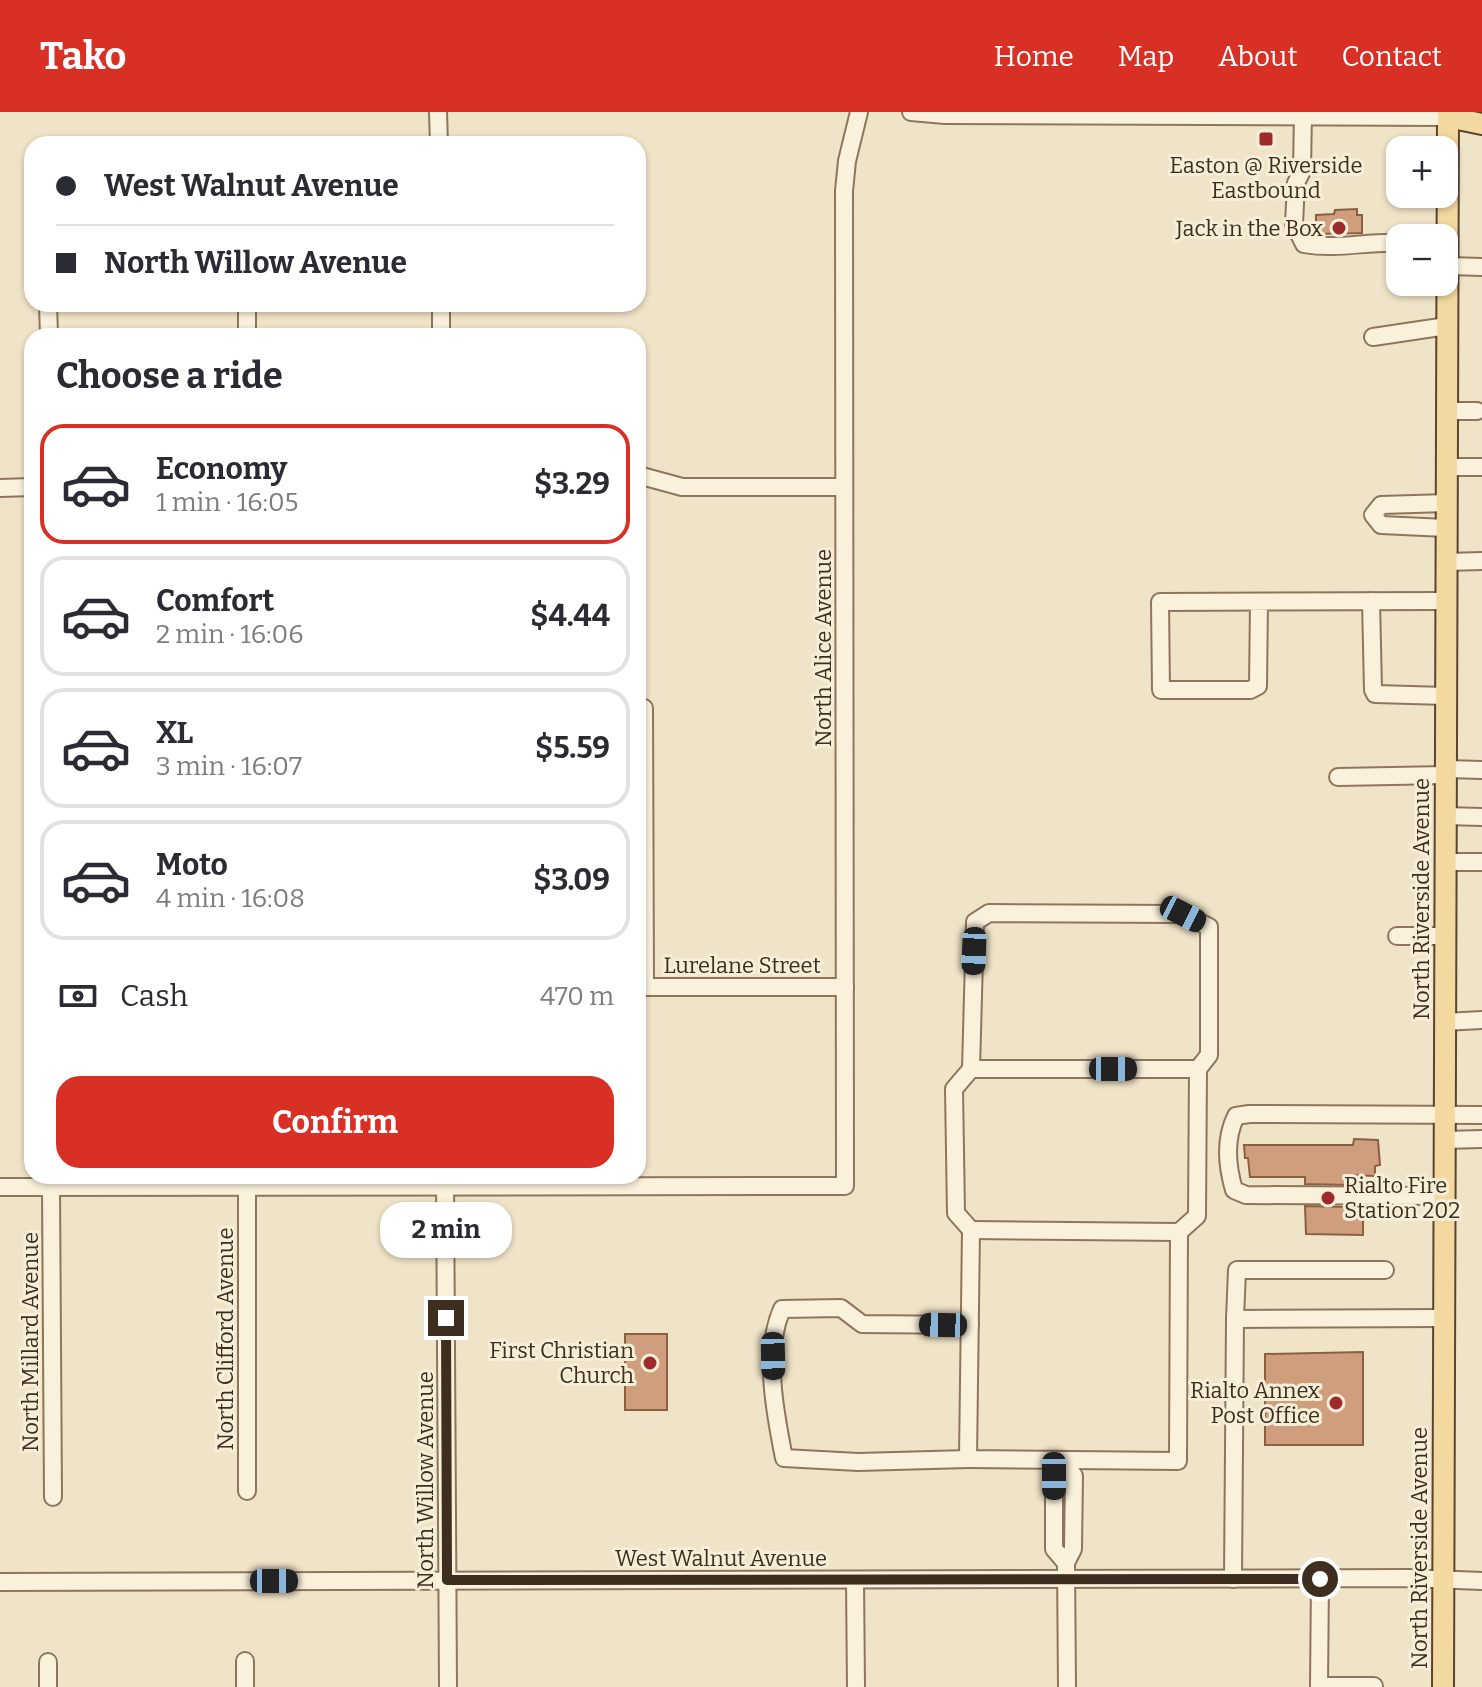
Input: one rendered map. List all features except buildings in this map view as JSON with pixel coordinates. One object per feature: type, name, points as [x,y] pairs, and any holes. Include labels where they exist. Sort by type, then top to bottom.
[{"type":"main road","points":[[1453,114],[1482,124]]},
{"type":"main road","name":"North Riverside Avenue","points":[[1447,224],[1453,114]]},
{"type":"main road","name":"North Riverside Avenue","points":[[1443,1687],[1447,296]]},
{"type":"street","points":[[438,112],[439,136]]},
{"type":"street","name":"North Alice Avenue","points":[[645,1184],[845,1186],[844,191],[847,161],[859,112]]},
{"type":"street","points":[[911,112],[1453,114]]},
{"type":"street","points":[[1304,114],[1302,171],[1296,183],[1294,224],[1304,244],[1359,247],[1386,242]]},
{"type":"street","points":[[1458,257],[1482,267]]},
{"type":"street","points":[[1373,337],[1447,326]]},
{"type":"street","points":[[1447,411],[1477,411]]},
{"type":"street","points":[[1447,467],[1482,467]]},
{"type":"street","points":[[646,477],[682,487],[844,487]]},
{"type":"street","points":[[0,488],[24,487]]},
{"type":"street","points":[[1446,528],[1381,525],[1373,515],[1381,505],[1447,503]]},
{"type":"street","points":[[1446,562],[1482,561]]},
{"type":"street","points":[[1371,601],[1375,694],[1446,696]]},
{"type":"street","points":[[1259,602],[1258,686],[1250,690],[1161,690],[1160,602],[1446,601]]},
{"type":"street","points":[[1338,777],[1482,770]]},
{"type":"street","points":[[1445,816],[1482,817]]},
{"type":"street","points":[[1445,862],[1482,862]]},
{"type":"street","points":[[968,1459],[971,1230],[956,1213],[954,1089],[971,1069],[975,922],[989,913],[1183,914],[1209,927],[1209,1055],[1198,1069],[1197,1216],[1179,1232],[971,1230]]},
{"type":"street","points":[[1397,936],[1445,936]]},
{"type":"street","name":"Lurelane Street","points":[[646,987],[845,987]]},
{"type":"street","points":[[1444,1022],[1482,1020]]},
{"type":"street","points":[[971,1069],[1198,1069]]},
{"type":"street","points":[[1444,1196],[1246,1195],[1234,1190],[1229,1172],[1229,1130],[1236,1116],[1249,1114],[1482,1115]]},
{"type":"street","points":[[1444,1140],[1482,1139]]},
{"type":"street","points":[[0,1187],[346,1184]]},
{"type":"street","name":"North Willow Avenue","points":[[445,1184],[448,1687]]},
{"type":"street","name":"North Clifford Avenue","points":[[247,1186],[247,1491]]},
{"type":"street","name":"North Millard Avenue","points":[[51,1187],[53,1497]]},
{"type":"street","points":[[970,1325],[862,1324],[841,1308],[782,1309],[773,1329],[774,1410],[784,1458],[858,1462],[968,1459],[1178,1461],[1179,1232]]},
{"type":"street","points":[[1233,1579],[1237,1270],[1385,1270]]},
{"type":"street","points":[[1235,1319],[1443,1318]]},
{"type":"street","points":[[1064,1462],[1074,1476],[1073,1549],[1066,1571],[1067,1687]]},
{"type":"street","name":"West Walnut Avenue","points":[[0,1582],[855,1580],[1066,1571],[1233,1579],[1482,1581]]},
{"type":"street","points":[[1320,1579],[1319,1686],[1374,1686]]},
{"type":"street","points":[[855,1580],[856,1687]]},
{"type":"street","points":[[245,1661],[245,1687]]},
{"type":"street","points":[[48,1662],[48,1687]]},
{"type":"place","name":"Easton @ Riverside Eastbound","points":[[1266,139]]},
{"type":"place","name":"Jack in the Box","points":[[1339,228]]},
{"type":"place","name":"Rialto Fire Station 202","points":[[1328,1198]]},
{"type":"place","name":"First Christian Church","points":[[650,1363]]},
{"type":"place","name":"Rialto Annex Post Office","points":[[1336,1403]]},
{"type":"route","points":[[446,1318],[447,1580],[1320,1579]]}]
